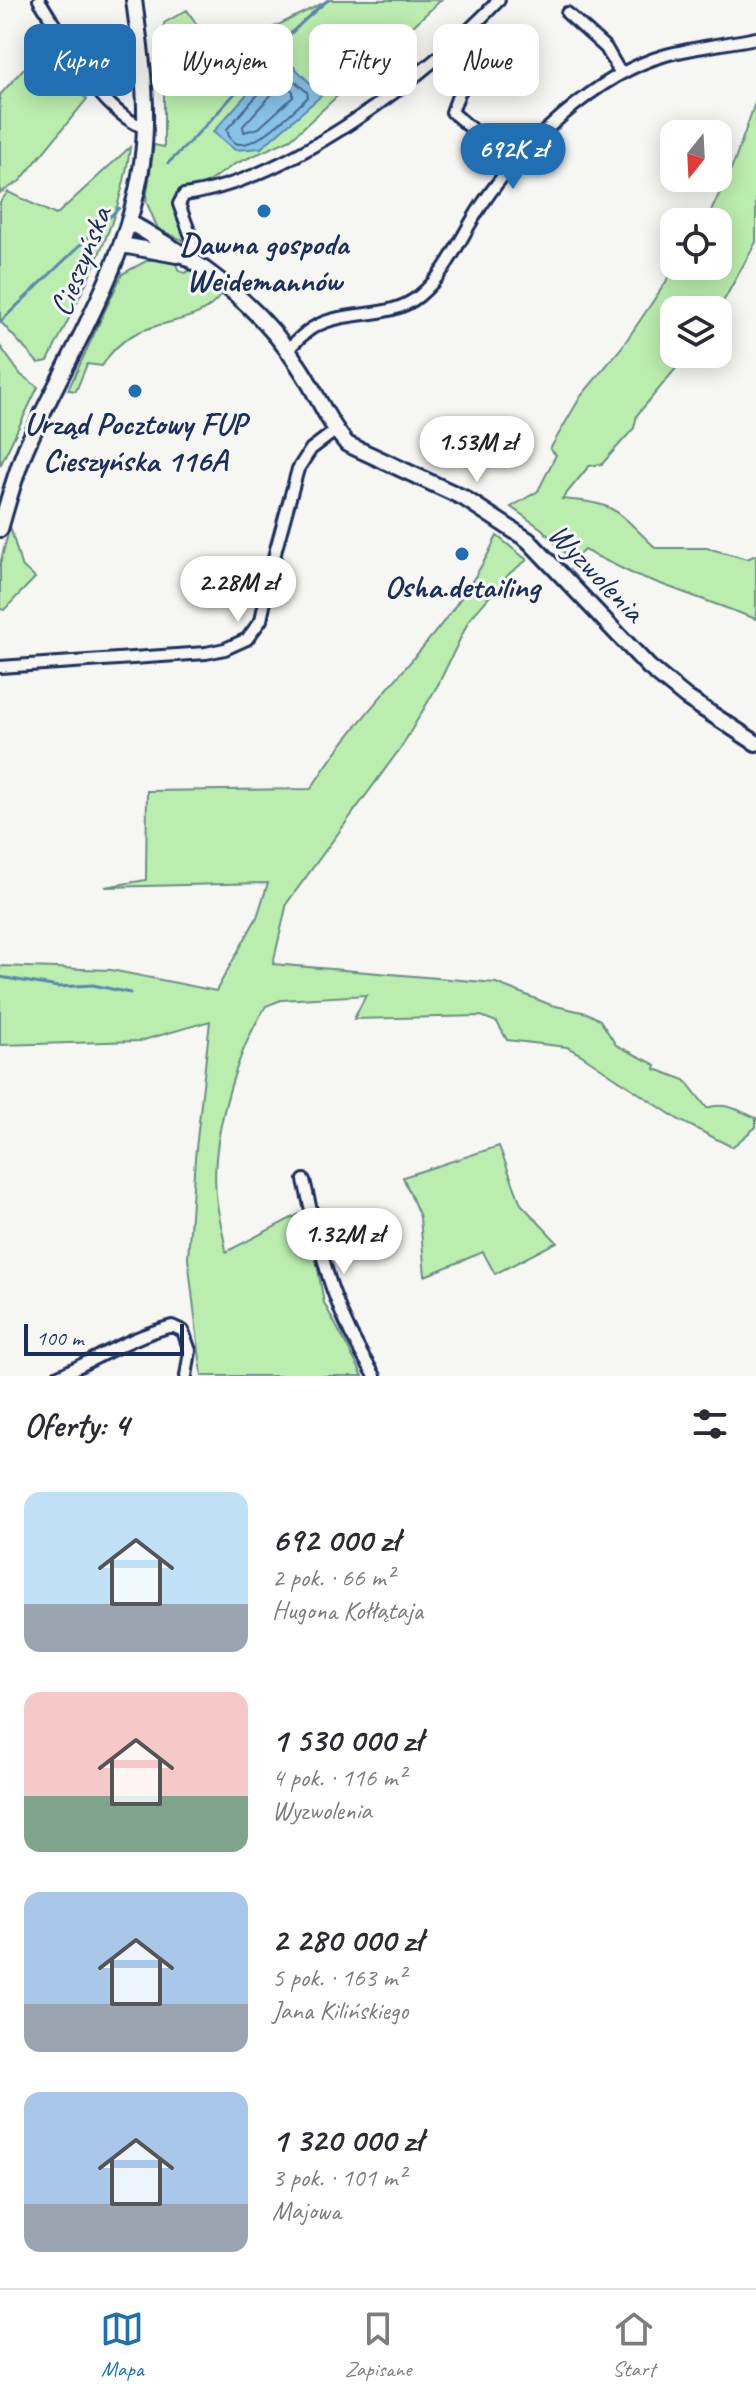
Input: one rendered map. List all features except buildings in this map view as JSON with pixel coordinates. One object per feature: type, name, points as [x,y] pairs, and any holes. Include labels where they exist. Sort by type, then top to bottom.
[{"type":"street","points":[[39,0],[98,89],[123,117],[145,128]]},
{"type":"street","name":"Cieszyńska","points":[[0,529],[26,449],[122,245],[129,223],[141,173],[145,128],[144,80],[134,0]]},
{"type":"street","points":[[189,258],[192,239],[179,204],[184,195],[211,192],[236,182],[364,114],[465,36],[499,0]]},
{"type":"street","points":[[567,13],[606,48],[621,74]]},
{"type":"street","points":[[288,349],[313,327],[330,320],[394,309],[418,297],[445,267],[481,206],[514,165],[559,120],[621,74],[667,55],[756,38]]},
{"type":"street","points":[[458,96],[452,112],[514,165]]},
{"type":"street","name":"Wyzwolenia","points":[[129,223],[219,279],[288,349],[316,392],[335,431],[353,449],[464,498],[528,540],[649,667],[687,698],[756,743]]},
{"type":"street","name":"Wyzwolenia","points":[[122,245],[189,258]]},
{"type":"street","points":[[4,664],[206,653],[247,639],[261,620],[298,469],[311,449],[335,431]]},
{"type":"street","points":[[304,1180],[331,1294],[352,1340],[375,1376]]},
{"type":"street","points":[[58,1376],[86,1364],[106,1350],[172,1326],[183,1331],[189,1342],[186,1376]]},
{"type":"green space","points":[[329,0],[441,0],[415,24],[309,24],[309,96],[337,96],[291,139],[235,164],[199,188],[176,193],[174,210],[187,242],[158,229],[146,201],[154,145],[164,147],[164,96],[293,96],[293,24],[280,24]]},
{"type":"green space","points":[[187,10],[197,24],[164,24],[164,23]]},
{"type":"green space","points":[[23,69],[24,96],[83,96],[87,99],[20,181],[0,193],[0,95]]},
{"type":"green space","points":[[756,100],[756,242],[726,296],[660,296],[660,368],[676,368],[637,415],[634,428],[602,464],[589,466],[562,499],[595,503],[615,511],[656,548],[707,548],[747,559],[756,555],[756,619],[631,573],[584,550],[572,561],[542,529],[511,507],[538,491],[556,455],[550,449],[581,396],[622,347],[667,280],[732,280],[732,208],[713,208],[720,192],[732,192],[735,160]]},
{"type":"green space","points":[[130,147],[118,203],[98,257],[48,361],[38,363],[0,321],[0,202],[8,192],[56,215]]},
{"type":"green space","points":[[160,259],[176,264],[179,271],[185,273],[193,269],[222,293],[210,306],[196,314],[132,336],[116,348],[102,366],[87,364],[76,391],[68,390],[122,274],[148,260]]},
{"type":"green space","points":[[0,346],[21,375],[38,387],[0,466]]},
{"type":"green space","points":[[10,526],[21,565],[35,578],[4,610],[0,609],[0,564]]},
{"type":"green space","points":[[497,536],[527,560],[510,573],[469,620],[439,683],[402,746],[287,903],[273,964],[496,983],[551,1005],[587,1013],[600,1020],[616,1045],[656,1065],[655,1069],[685,1080],[707,1108],[726,1106],[738,1110],[756,1118],[756,1127],[732,1147],[679,1120],[567,1047],[507,1040],[497,1022],[481,1016],[354,1019],[366,995],[281,1000],[266,1006],[234,1074],[220,1128],[215,1180],[226,1252],[307,1210],[324,1303],[363,1376],[202,1376],[188,1258],[210,1021],[140,1041],[0,1045],[0,966],[111,970],[216,991],[257,917],[268,883],[105,887],[146,880],[147,791],[311,789],[357,725],[457,603],[479,571]]},
{"type":"green space","points":[[499,1146],[521,1204],[557,1242],[495,1274],[483,1252],[425,1276],[420,1217],[403,1177]]},
{"type":"water","points":[[293,66],[309,82],[309,96],[321,96],[261,148],[235,150],[213,132],[245,96],[293,96]]},
{"type":"waterway","points":[[168,163],[286,39],[328,0]]},
{"type":"waterway","points":[[0,322],[119,208]]},
{"type":"waterway","points":[[0,977],[58,987],[93,985],[130,993]]},
{"type":"place","name":"Dawna gospoda Weidemannów","points":[[264,211]]},
{"type":"place","name":"Urząd Pocztowy FUP Cieszyńska 116A","points":[[135,391]]},
{"type":"place","name":"Osha.detailing","points":[[462,554]]}]
